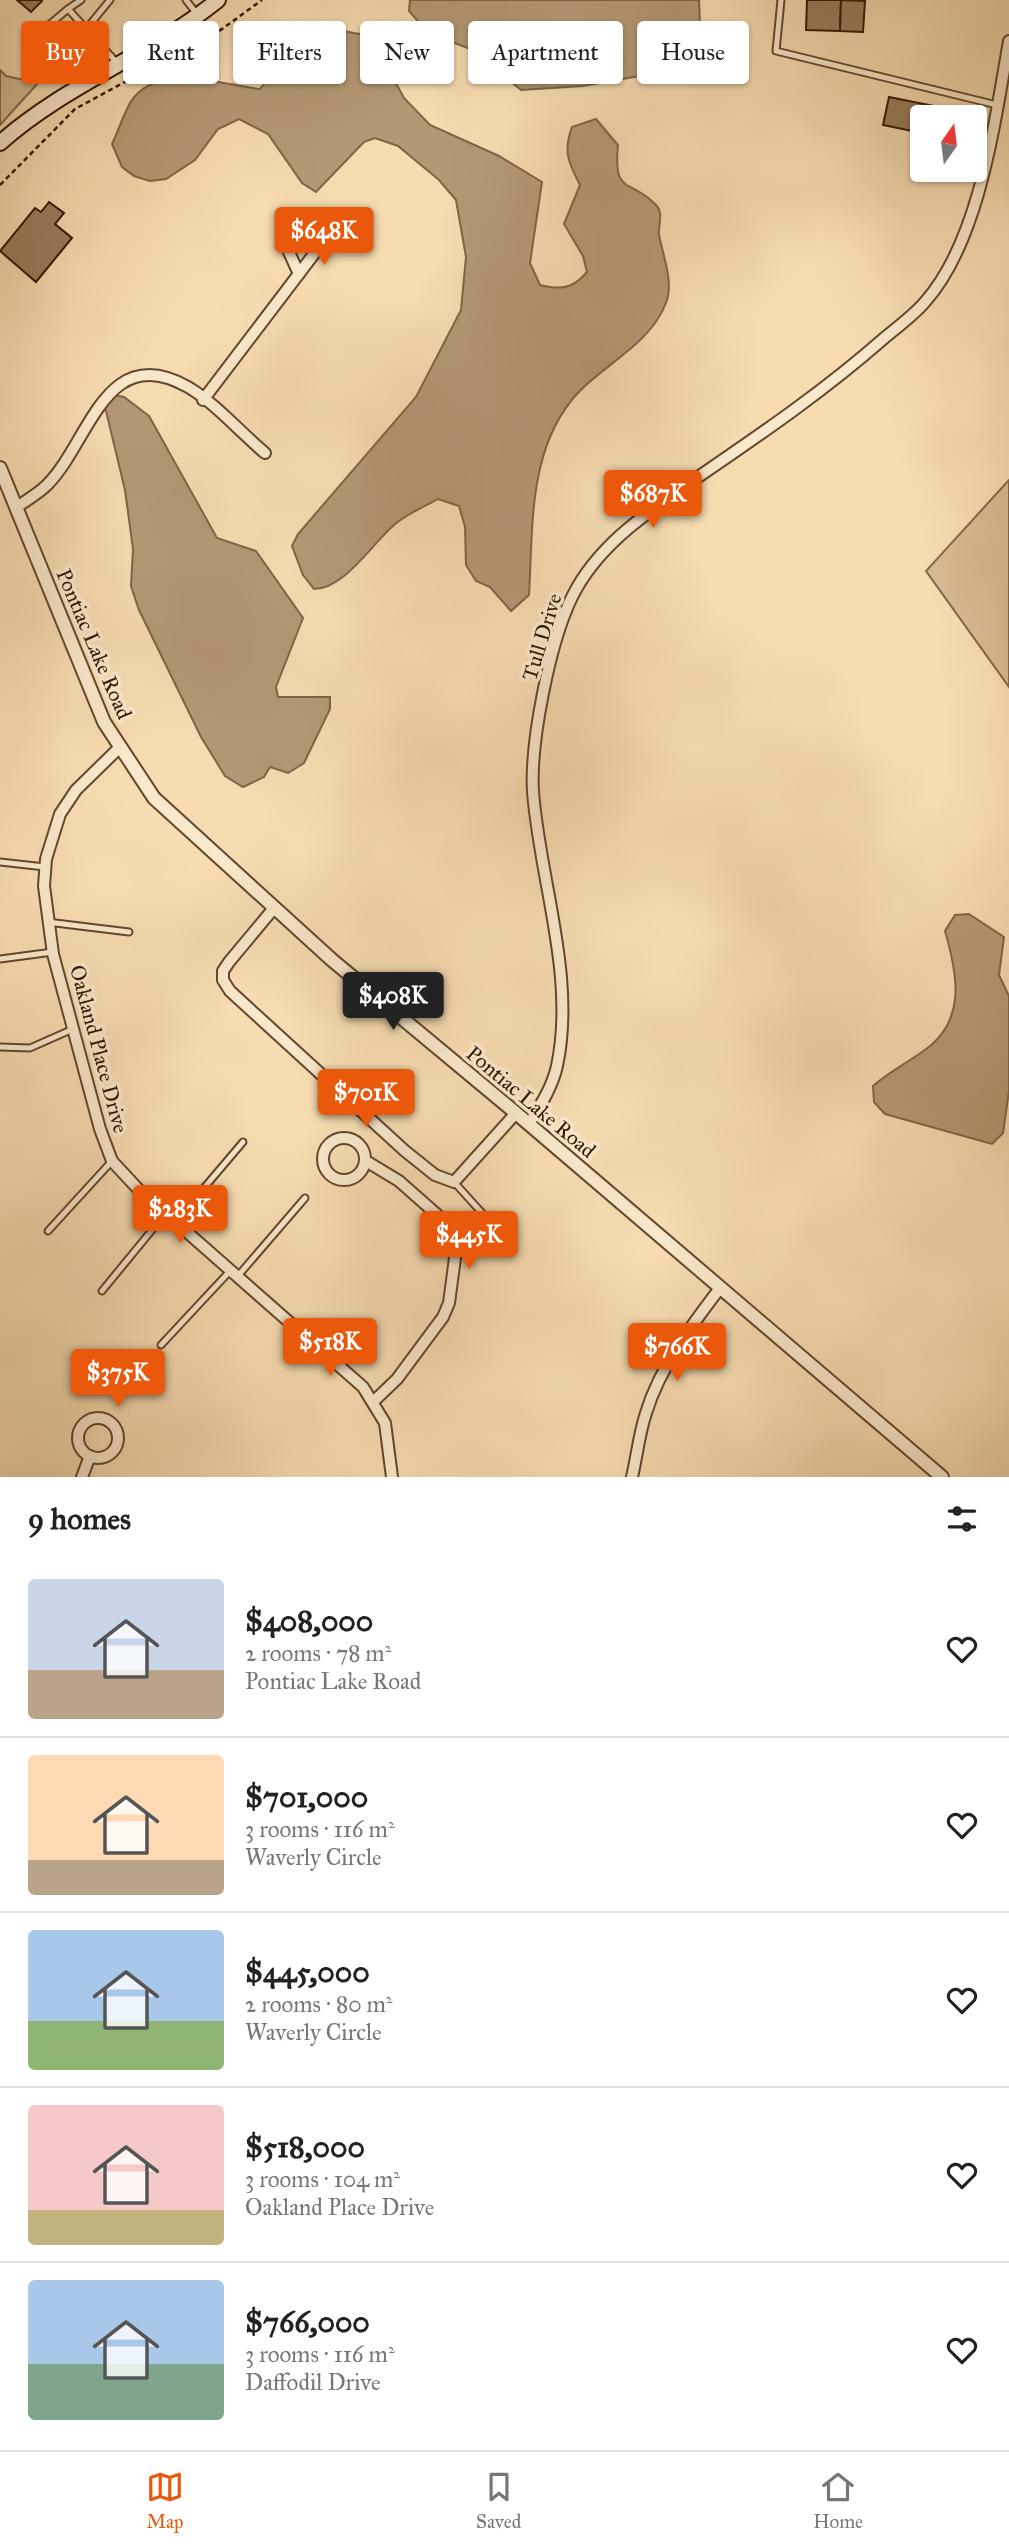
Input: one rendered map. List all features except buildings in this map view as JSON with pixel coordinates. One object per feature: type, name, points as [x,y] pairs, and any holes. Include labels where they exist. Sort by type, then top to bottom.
[{"type":"main road","points":[[0,143],[60,97],[198,16],[218,0]]},
{"type":"street","name":"Tull Drive","points":[[529,1124],[547,1095],[556,1068],[562,1023],[555,936],[533,792],[534,759],[549,671],[572,597],[611,542],[803,405],[926,301],[953,257],[967,226],[981,180],[1009,41]]},
{"type":"street","points":[[203,400],[299,274],[317,250],[319,228],[309,219],[299,218],[288,226],[283,239],[299,274]]},
{"type":"street","points":[[17,507],[48,484],[102,401],[131,377],[157,374],[189,388],[265,453]]},
{"type":"street","name":"Pontiac Lake Road","points":[[1,475],[17,507],[104,722],[154,798],[274,908],[942,1477]]},
{"type":"street","name":"Oakland Place Drive","points":[[120,747],[76,790],[60,814],[51,835],[46,867],[47,922],[53,952],[100,1129],[112,1161],[233,1274],[346,1370],[374,1401],[385,1423],[393,1477]]},
{"type":"street","points":[[274,908],[223,971],[230,991],[405,1151],[435,1175],[454,1182],[516,1113]]},
{"type":"street","points":[[366,1161],[359,1175],[346,1181],[338,1180],[326,1171],[323,1157],[335,1140],[349,1138],[362,1146],[366,1161],[399,1181],[442,1219],[452,1235],[455,1258],[449,1303],[443,1317],[397,1379],[374,1401]]},
{"type":"street","points":[[632,1477],[646,1413],[656,1387],[677,1348],[720,1288]]},
{"type":"street","points":[[82,1477],[90,1456]]},
{"type":"lane","points":[[54,21],[80,0]]},
{"type":"lane","points":[[93,21],[110,0]]},
{"type":"lane","points":[[186,0],[198,16]]},
{"type":"lane","points":[[781,0],[776,51],[997,105]]},
{"type":"lane","points":[[68,9],[80,21]]},
{"type":"lane","points":[[109,54],[118,64]]},
{"type":"lane","points":[[0,862],[46,867]]},
{"type":"lane","points":[[47,922],[130,932]]},
{"type":"lane","points":[[0,959],[53,952]]},
{"type":"lane","points":[[0,1046],[30,1048],[72,1029]]},
{"type":"lane","points":[[176,1221],[243,1142]]},
{"type":"lane","points":[[48,1231],[112,1161]]},
{"type":"lane","points":[[454,1182],[482,1213]]},
{"type":"lane","points":[[161,1345],[305,1198]]},
{"type":"lane","points":[[102,1290],[166,1213]]},
{"type":"path","points":[[0,185],[75,109],[134,77],[172,66],[262,0]]},
{"type":"shaded area","points":[[410,0],[699,0],[700,21],[637,21],[637,76],[623,79],[623,21],[468,21],[468,48],[454,43],[454,21],[418,21],[409,11]]},
{"type":"shaded area","points":[[346,32],[360,34],[360,84],[396,84],[404,98],[430,125],[499,156],[542,182],[530,263],[540,285],[566,287],[577,282],[587,272],[583,256],[564,224],[580,185],[572,170],[567,150],[572,127],[596,119],[618,145],[617,161],[621,179],[647,197],[660,212],[659,235],[669,286],[666,303],[648,332],[583,388],[557,422],[547,445],[535,494],[529,595],[511,611],[490,587],[476,581],[466,565],[465,527],[459,506],[438,499],[399,521],[336,582],[314,589],[303,575],[292,546],[298,534],[416,397],[461,310],[466,257],[456,200],[439,180],[398,146],[375,138],[364,142],[316,192],[302,183],[268,134],[239,119],[218,129],[195,160],[166,179],[150,181],[134,176],[122,167],[112,144],[130,103],[141,90],[154,84],[219,83],[260,89],[264,84],[346,84]]},
{"type":"shaded area","points":[[0,70],[6,76],[21,79],[21,84],[37,84],[0,125]]},
{"type":"shaded area","points":[[514,84],[594,84],[583,86],[521,90]]},
{"type":"shaded area","points":[[113,395],[124,397],[149,416],[217,538],[256,551],[303,618],[276,687],[278,697],[330,697],[330,709],[304,763],[288,773],[270,767],[264,777],[243,787],[225,776],[201,737],[139,610],[131,586],[133,549],[125,490],[105,407]]},
{"type":"shaded area","points":[[1009,480],[1009,687],[926,571]]},
{"type":"shaded area","points":[[969,914],[1004,937],[999,975],[1009,996],[1009,1091],[1003,1133],[992,1144],[885,1114],[874,1102],[873,1086],[922,1052],[946,1027],[955,997],[955,981],[945,931],[955,915]]}]
